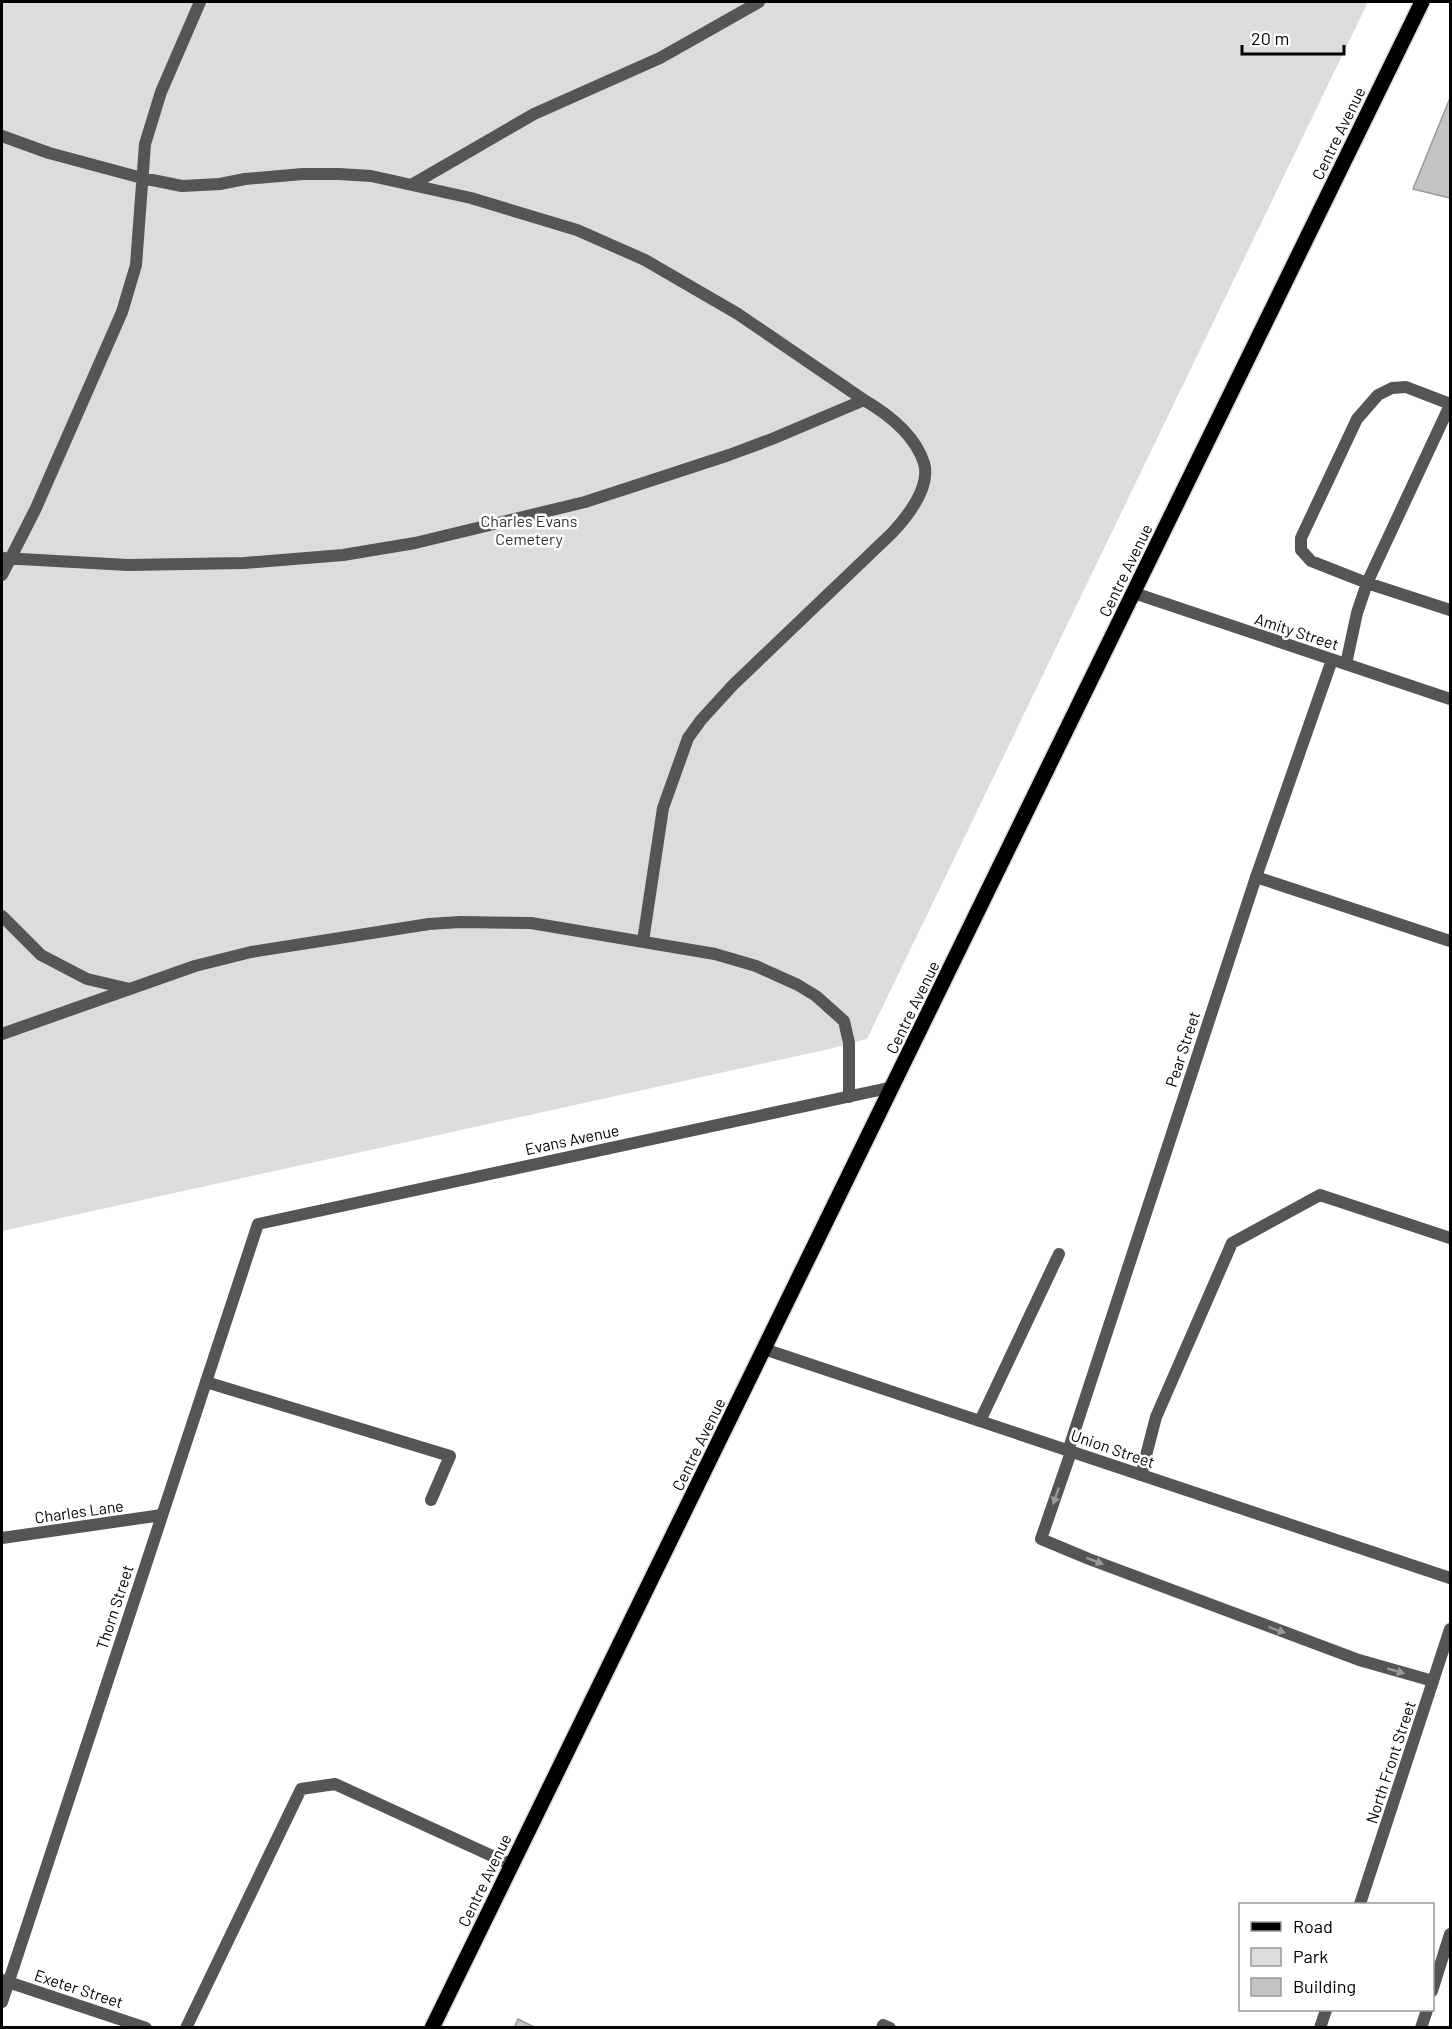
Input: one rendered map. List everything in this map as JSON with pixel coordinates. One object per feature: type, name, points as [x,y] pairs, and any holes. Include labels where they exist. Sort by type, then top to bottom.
[{"type":"main road","name":"Centre Avenue","points":[[432,2028],[1422,2]]},
{"type":"street","points":[[2,575],[6,559],[36,508],[122,312],[136,265],[140,238],[145,144],[161,92],[200,2]]},
{"type":"street","points":[[413,184],[534,114],[660,58],[752,3]]},
{"type":"street","points":[[2,136],[49,153],[142,178],[182,186],[303,174],[371,176],[471,198],[567,227],[615,246],[738,314],[883,411],[903,429],[924,464],[923,483],[918,498],[907,517],[733,685],[688,738],[663,808],[643,941]]},
{"type":"street","points":[[1346,664],[1367,583],[1450,405],[1406,387],[1392,388],[1378,395],[1357,419],[1300,538],[1301,550],[1311,561],[1367,583],[1450,610]]},
{"type":"street","points":[[6,559],[128,566],[244,563],[343,555],[415,543],[585,502],[740,452],[864,400]]},
{"type":"street","name":"Amity Street","points":[[1134,593],[1450,699]]},
{"type":"street","name":"Pear Street","points":[[1332,660],[1256,877],[1041,1539],[1359,1660],[1433,1681]]},
{"type":"street","points":[[1256,877],[1450,941]]},
{"type":"street","points":[[2,916],[41,955],[87,979],[130,989]]},
{"type":"street","points":[[2,1034],[195,966],[251,952],[429,924],[531,923],[715,954],[756,966],[816,996],[844,1021],[849,1043],[849,1097]]},
{"type":"street","name":"Evans Avenue","points":[[258,1224],[893,1087]]},
{"type":"street","points":[[1141,1475],[1156,1417],[1232,1243],[1320,1195],[1450,1238]]},
{"type":"street","name":"Thorn Street","points":[[2,2002],[5,1981],[258,1224]]},
{"type":"street","points":[[980,1421],[1059,1254]]},
{"type":"street","name":"Union Street","points":[[764,1350],[1450,1578]]},
{"type":"street","points":[[206,1382],[450,1456],[431,1500]]},
{"type":"street","name":"Charles Lane","points":[[2,1538],[162,1515]]},
{"type":"street","name":"North Front Street","points":[[1361,1903],[1450,1629]]},
{"type":"street","points":[[186,2028],[301,1789],[335,1784],[512,1865]]},
{"type":"street","points":[[1434,1985],[1450,1934]]},
{"type":"street","name":"Exeter Street","points":[[5,1981],[128,2025],[146,2028]]},
{"type":"street","points":[[1320,2028],[1326,2011]]},
{"type":"street","points":[[1421,2028],[1427,2011]]},
{"type":"street","points":[[882,2028],[883,2025],[890,2028]]},
{"type":"green space","name":"Charles Evans Cemetery","points":[[2,2],[1368,2],[867,1039],[2,1231]]},
{"type":"building","points":[[1450,98],[1450,198],[1413,189]]},
{"type":"building","points":[[518,2019],[536,2028],[514,2028]]}]
